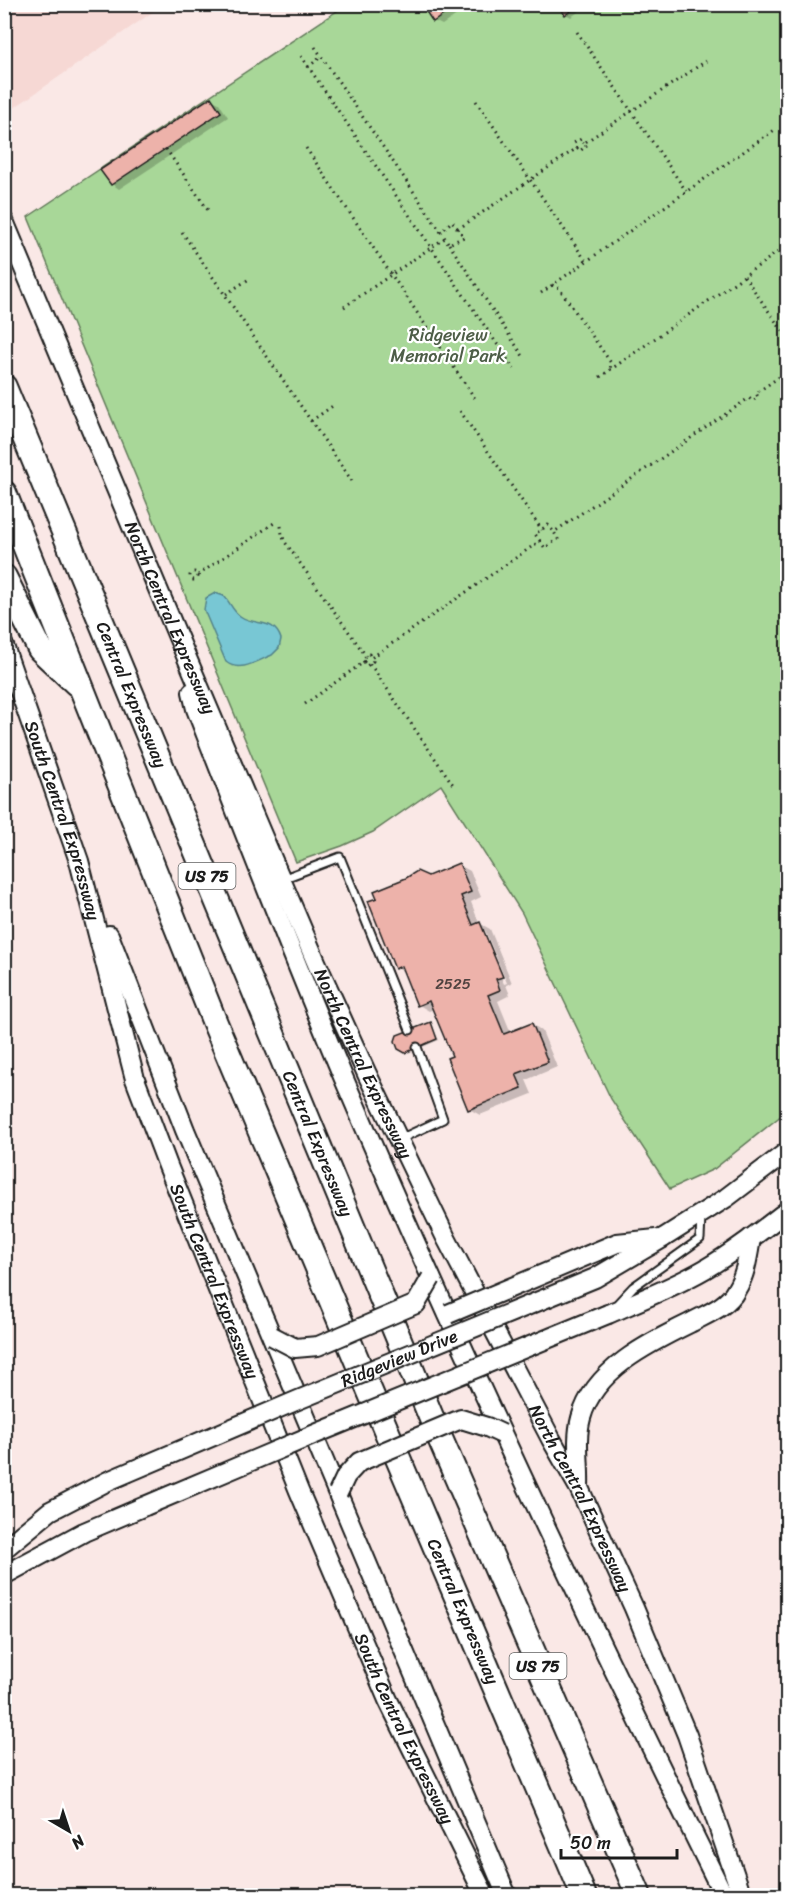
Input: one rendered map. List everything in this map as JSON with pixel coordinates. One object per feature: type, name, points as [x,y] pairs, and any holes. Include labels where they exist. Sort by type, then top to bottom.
[{"type":"highway","name":"Central Expressway","points":[[4,387],[439,1436],[639,1896]]},
{"type":"highway","name":"Central Expressway","points":[[4,493],[220,1034],[383,1424],[585,1896]]},
{"type":"highway","points":[[4,577],[40,649],[83,689]]},
{"type":"main road","name":"North Central Expressway","points":[[4,221],[178,638],[367,1074],[457,1260],[550,1439],[579,1488],[634,1608],[687,1735],[742,1896]]},
{"type":"main road","points":[[178,638],[196,709],[277,918],[344,1079],[502,1434],[724,1896]]},
{"type":"main road","name":"South Central Expressway","points":[[4,645],[79,861],[135,1079],[168,1166],[299,1491],[388,1700],[485,1896]]},
{"type":"main road","points":[[79,861],[185,1130],[507,1896]]},
{"type":"main road","name":"Ridgeview Drive","points":[[4,1549],[50,1511],[108,1481],[595,1278],[726,1198],[788,1151]]},
{"type":"main road","name":"Ridgeview Drive","points":[[4,1575],[84,1532],[655,1294],[704,1270],[752,1238],[788,1210]]},
{"type":"main road","points":[[448,1314],[617,1243],[663,1238]]},
{"type":"main road","points":[[579,1488],[578,1444],[581,1418],[592,1394],[610,1372],[638,1352],[716,1310],[736,1293],[745,1270],[752,1238]]},
{"type":"main road","points":[[272,1336],[295,1348],[318,1347],[416,1304],[431,1278]]},
{"type":"main road","points":[[338,1493],[346,1476],[359,1462],[461,1419],[488,1426],[502,1434]]},
{"type":"lane","points":[[282,879],[340,857],[410,1030]]},
{"type":"lane","points":[[399,1140],[442,1119],[417,1047]]},
{"type":"lane","points":[[608,1314],[633,1287],[700,1239],[701,1214]]},
{"type":"path","points":[[577,32],[687,191]]},
{"type":"path","points":[[315,47],[523,356]]},
{"type":"path","points":[[301,56],[514,369]]},
{"type":"path","points":[[308,67],[322,57]]},
{"type":"path","points":[[458,229],[577,148],[574,144],[581,139],[584,143],[706,61]]},
{"type":"path","points":[[476,101],[586,261]]},
{"type":"path","points":[[541,293],[776,129]]},
{"type":"path","points":[[306,148],[476,400]]},
{"type":"path","points":[[166,149],[210,213]]},
{"type":"path","points":[[441,232],[452,221],[464,237],[449,244]]},
{"type":"path","points":[[182,232],[354,484]]},
{"type":"path","points":[[344,307],[445,238]]},
{"type":"path","points":[[600,377],[788,245]]},
{"type":"path","points":[[744,276],[788,339]]},
{"type":"path","points":[[225,294],[249,279]]},
{"type":"path","points":[[552,285],[560,288],[611,363],[610,370]]},
{"type":"path","points":[[554,532],[749,398],[752,401],[758,397],[756,393],[788,371]]},
{"type":"path","points":[[311,421],[334,405]]},
{"type":"path","points":[[460,411],[542,530]]},
{"type":"path","points":[[198,575],[274,523]]},
{"type":"path","points":[[548,525],[558,539],[544,548],[535,534],[542,530],[548,525]]},
{"type":"path","points":[[281,526],[285,542],[366,656]]},
{"type":"path","points":[[371,658],[540,541]]},
{"type":"path","points":[[366,656],[369,654],[373,661],[370,664]]},
{"type":"path","points":[[366,656],[362,659],[367,666],[370,664]]},
{"type":"path","points":[[305,704],[364,662]]},
{"type":"path","points":[[370,664],[454,786]]},
{"type":"shaded area","points":[[4,5],[163,5],[8,112],[4,101]]},
{"type":"green space","name":"Ridgeview Memorial Park","points":[[346,5],[787,5],[787,1111],[714,1169],[670,1189],[611,1099],[522,913],[441,785],[373,832],[296,862],[28,217]]},
{"type":"water","points":[[215,593],[224,596],[240,616],[274,628],[281,639],[279,648],[272,655],[249,665],[237,666],[226,662],[204,610],[206,598]]},
{"type":"building","points":[[421,4],[459,4],[433,22]]},
{"type":"building","points":[[557,4],[580,4],[565,15]]},
{"type":"building","points":[[211,97],[221,112],[111,185],[100,170]]},
{"type":"building","points":[[459,863],[471,892],[461,896],[473,925],[480,922],[503,977],[496,979],[500,990],[488,995],[504,1034],[532,1023],[548,1062],[516,1074],[522,1088],[468,1110],[447,1058],[452,1056],[429,1001],[417,1006],[401,966],[395,969],[368,901],[377,898],[374,891],[417,871],[428,876]]},
{"type":"building","points":[[431,1022],[437,1039],[405,1053],[398,1049],[395,1041],[397,1035]]}]
